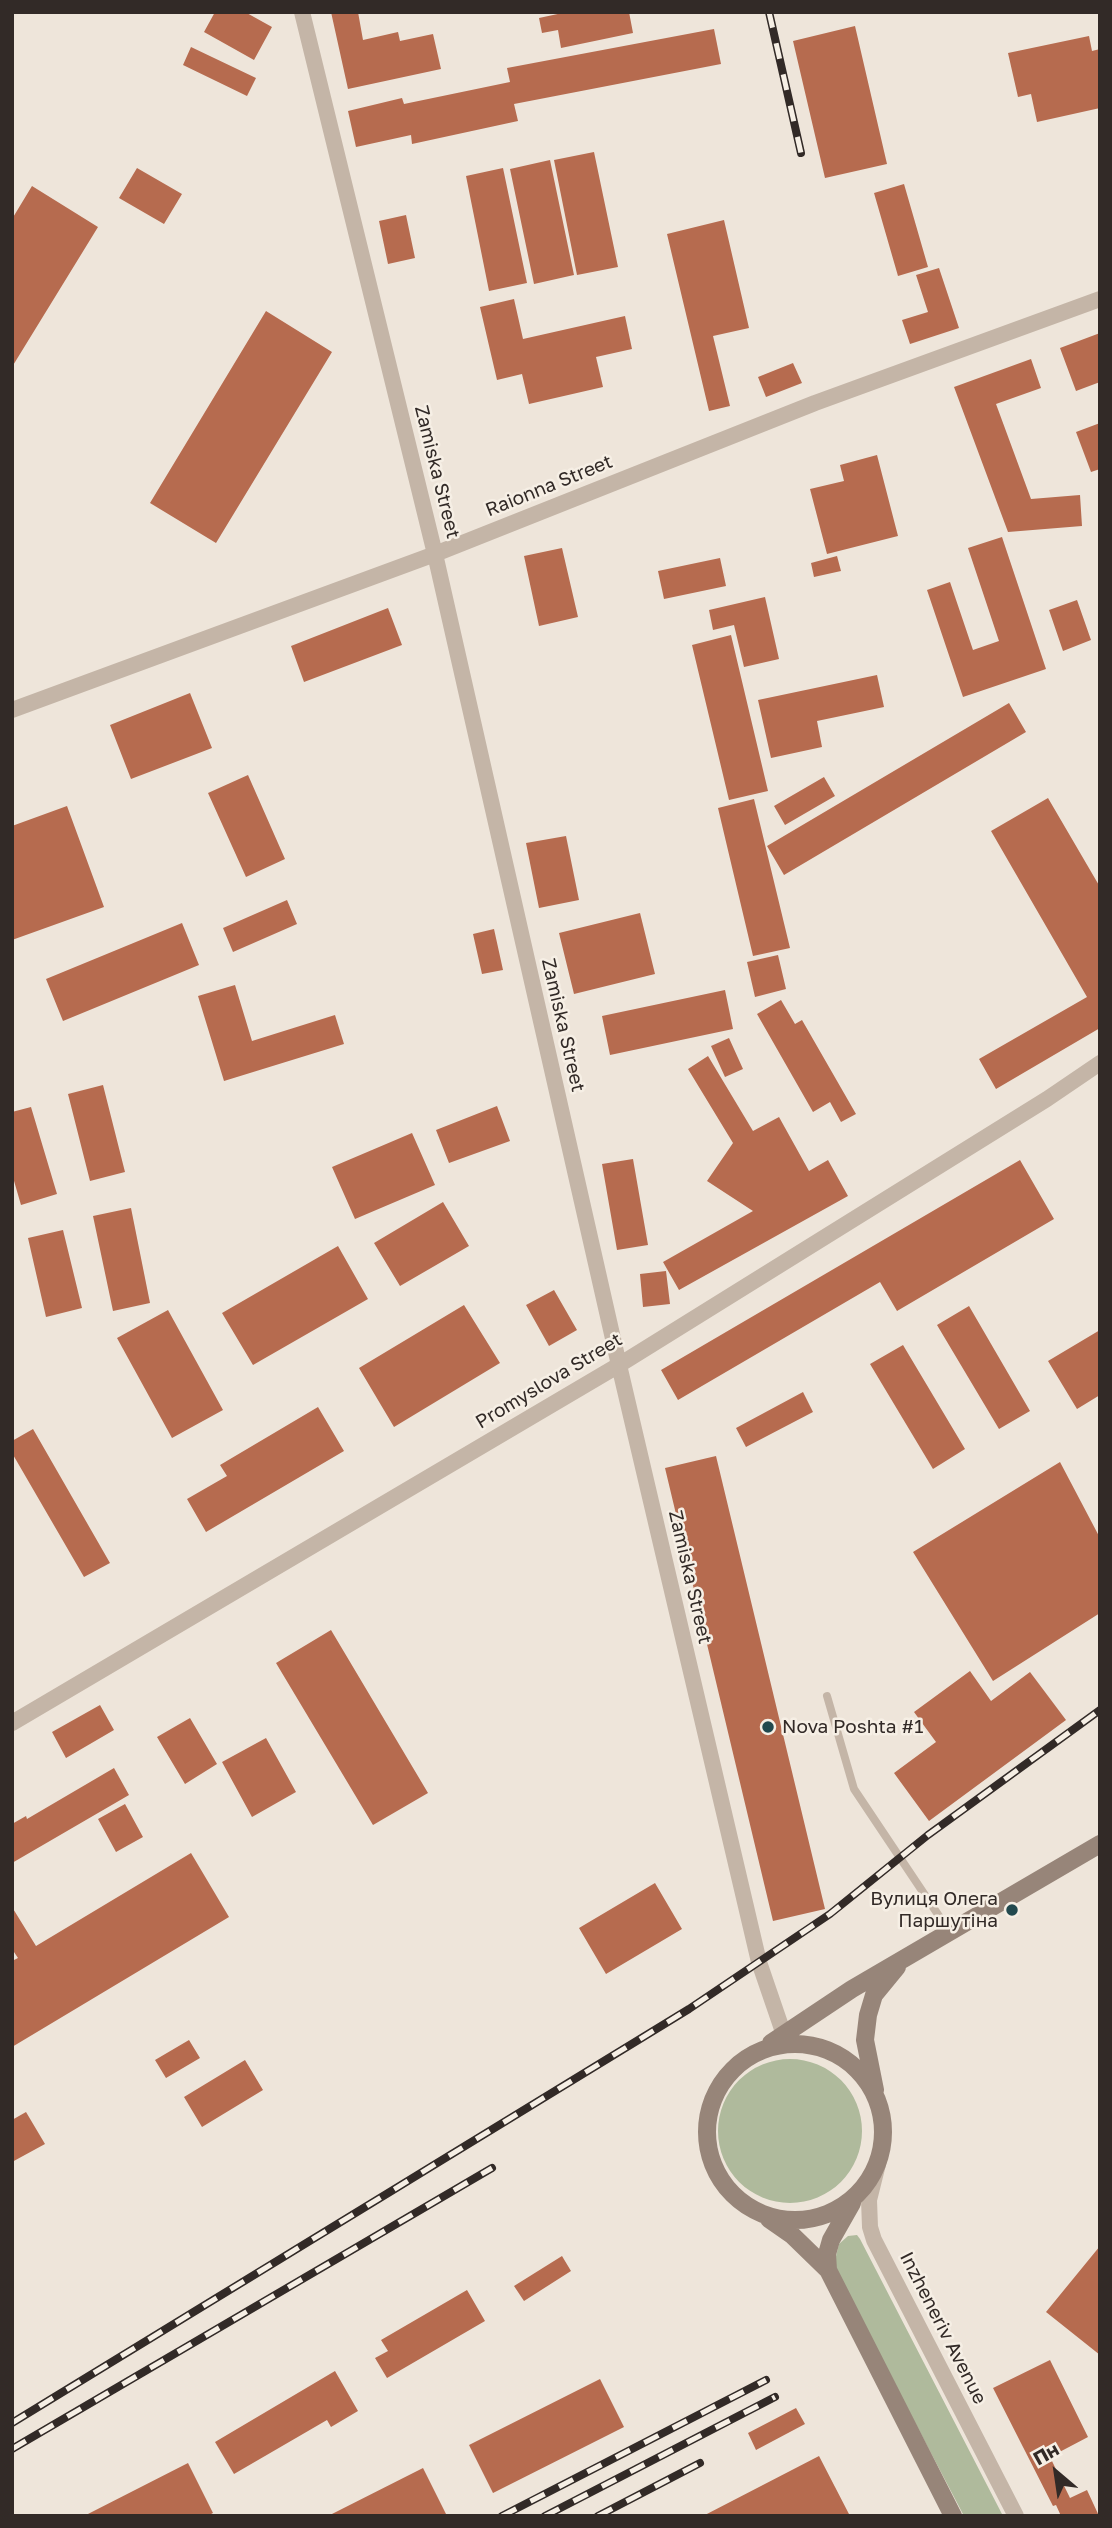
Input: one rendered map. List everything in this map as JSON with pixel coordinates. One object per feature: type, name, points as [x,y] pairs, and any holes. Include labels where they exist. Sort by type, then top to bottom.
[{"type":"street","name":"Zamiska Street","points":[[302,12],[435,554],[619,1365],[759,1962],[787,2039]]},
{"type":"street","name":"Raionna Street","points":[[12,710],[435,554],[815,403],[1100,299]]},
{"type":"street","name":"Promyslova Street","points":[[12,1723],[619,1365],[1047,1099],[1100,1063]]},
{"type":"street","points":[[953,2516],[828,2270],[792,2235],[735,2197],[721,2180],[709,2151],[708,2119],[719,2088],[740,2064],[761,2050],[787,2039],[852,1989],[1100,1844]]},
{"type":"street","points":[[828,2270],[827,2254],[831,2240],[875,2170],[881,2152],[883,2123],[865,2040],[868,2015],[874,1995],[888,1976],[912,1953]]},
{"type":"street","points":[[787,2039],[844,2059],[865,2079],[878,2104]]},
{"type":"street","name":"Inzheneriv Avenue","points":[[881,2152],[869,2200],[870,2227],[874,2240],[1016,2516]]},
{"type":"street","points":[[762,2214],[792,2221],[813,2219],[842,2207],[858,2194]]},
{"type":"lane","points":[[827,1696],[854,1789],[949,1931]]},
{"type":"green space","points":[[790,2059],[818,2064],[841,2080],[857,2103],[862,2131],[857,2159],[841,2182],[818,2198],[790,2203],[762,2198],[739,2182],[723,2159],[718,2131],[723,2103],[739,2080],[762,2064]]},
{"type":"green space","points":[[857,2235],[1003,2516],[964,2516],[835,2270],[839,2244],[848,2236]]},
{"type":"building","points":[[215,12],[245,12],[272,27],[254,60],[204,32]]},
{"type":"building","points":[[331,12],[358,12],[363,40],[398,32],[400,41],[433,34],[441,69],[348,89]]},
{"type":"building","points":[[567,12],[629,12],[633,33],[561,48],[558,30],[542,33],[539,18]]},
{"type":"building","points":[[855,26],[887,164],[825,178],[793,41]]},
{"type":"building","points":[[714,29],[721,64],[514,104],[518,121],[412,144],[411,135],[356,147],[348,111],[402,98],[404,104],[510,82],[507,68]]},
{"type":"building","points":[[1089,36],[1092,51],[1100,49],[1100,108],[1037,122],[1031,94],[1018,97],[1008,53]]},
{"type":"building","points":[[191,47],[256,78],[247,96],[183,65]]},
{"type":"building","points":[[594,152],[618,267],[577,275],[554,160]]},
{"type":"building","points":[[550,160],[574,275],[534,284],[510,169]]},
{"type":"building","points":[[137,168],[182,194],[164,224],[119,198]]},
{"type":"building","points":[[503,168],[527,283],[489,291],[466,176]]},
{"type":"building","points":[[904,184],[928,267],[898,276],[874,193]]},
{"type":"building","points":[[32,186],[98,227],[12,367],[12,219]]},
{"type":"building","points":[[406,215],[415,258],[388,264],[379,221]]},
{"type":"building","points":[[724,220],[749,328],[713,336],[730,406],[709,411],[667,234]]},
{"type":"building","points":[[939,268],[959,328],[910,344],[902,320],[928,312],[916,275]]},
{"type":"building","points":[[514,299],[523,339],[625,316],[632,349],[596,357],[603,387],[529,404],[522,374],[497,380],[480,307]]},
{"type":"building","points":[[266,311],[332,352],[216,543],[150,503]]},
{"type":"building","points":[[1100,333],[1100,382],[1076,391],[1060,348]]},
{"type":"building","points":[[1031,359],[1041,388],[996,404],[1031,499],[1080,495],[1082,526],[1008,532],[954,387]]},
{"type":"building","points":[[793,363],[802,383],[766,397],[758,377]]},
{"type":"building","points":[[1100,423],[1100,469],[1091,472],[1076,432]]},
{"type":"building","points":[[877,455],[898,536],[827,554],[810,489],[844,481],[840,465]]},
{"type":"building","points":[[1002,537],[1046,669],[963,697],[927,590],[950,582],[973,650],[999,641],[968,548]]},
{"type":"building","points":[[562,548],[578,617],[539,626],[524,556]]},
{"type":"building","points":[[837,556],[841,571],[814,577],[811,563]]},
{"type":"building","points":[[720,558],[726,586],[664,599],[658,571]]},
{"type":"building","points":[[765,597],[779,659],[744,667],[734,625],[713,630],[709,610]]},
{"type":"building","points":[[1077,600],[1091,640],[1063,651],[1049,610]]},
{"type":"building","points":[[388,608],[402,645],[304,682],[291,646]]},
{"type":"building","points":[[731,635],[768,791],[729,800],[692,645]]},
{"type":"building","points":[[877,675],[884,707],[817,721],[822,747],[771,758],[758,700]]},
{"type":"building","points":[[190,693],[212,748],[131,779],[110,725]]},
{"type":"building","points":[[1009,703],[1026,732],[784,875],[767,846]]},
{"type":"building","points":[[248,775],[285,859],[246,877],[208,793]]},
{"type":"building","points":[[824,777],[835,796],[785,825],[774,806]]},
{"type":"building","points":[[1048,798],[1100,887],[1100,1028],[996,1089],[979,1059],[1087,997],[991,831]]},
{"type":"building","points":[[754,799],[790,948],[753,956],[718,808]]},
{"type":"building","points":[[67,806],[104,907],[12,940],[12,826]]},
{"type":"building","points":[[566,836],[579,900],[539,908],[526,843]]},
{"type":"building","points":[[287,900],[297,924],[233,952],[223,928]]},
{"type":"building","points":[[640,913],[655,974],[574,994],[559,933]]},
{"type":"building","points":[[182,923],[199,965],[63,1021],[46,979]]},
{"type":"building","points":[[494,929],[503,970],[482,974],[473,934]]},
{"type":"building","points":[[778,955],[786,989],[755,997],[747,962]]},
{"type":"building","points":[[235,985],[252,1041],[335,1015],[344,1044],[224,1081],[198,996]]},
{"type":"building","points":[[725,990],[733,1029],[610,1055],[602,1016]]},
{"type":"building","points":[[781,1000],[795,1024],[802,1020],[856,1114],[841,1122],[830,1102],[813,1112],[757,1014]]},
{"type":"building","points":[[729,1038],[743,1069],[725,1077],[711,1046]]},
{"type":"building","points":[[708,1056],[753,1131],[779,1117],[809,1171],[828,1160],[848,1196],[679,1290],[663,1262],[753,1211],[707,1181],[733,1143],[688,1069]]},
{"type":"building","points":[[103,1085],[125,1172],[90,1181],[68,1094]]},
{"type":"building","points":[[497,1106],[510,1141],[449,1163],[436,1130]]},
{"type":"building","points":[[31,1107],[57,1194],[21,1205],[12,1174],[12,1112]]},
{"type":"building","points":[[412,1133],[435,1185],[355,1219],[332,1167]]},
{"type":"building","points":[[633,1159],[648,1245],[617,1250],[602,1164]]},
{"type":"building","points":[[1020,1160],[1054,1219],[897,1311],[880,1282],[678,1400],[661,1370]]},
{"type":"building","points":[[443,1202],[469,1246],[400,1286],[374,1243]]},
{"type":"building","points":[[131,1208],[150,1303],[113,1311],[93,1216]]},
{"type":"building","points":[[63,1230],[82,1308],[46,1317],[28,1238]]},
{"type":"building","points":[[338,1246],[368,1299],[253,1365],[222,1313]]},
{"type":"building","points":[[666,1271],[670,1304],[643,1307],[640,1274]]},
{"type":"building","points":[[554,1290],[577,1330],[549,1346],[526,1305]]},
{"type":"building","points":[[464,1305],[500,1363],[394,1427],[359,1368]]},
{"type":"building","points":[[969,1306],[1030,1411],[999,1429],[937,1325]]},
{"type":"building","points":[[168,1310],[223,1410],[172,1438],[117,1338]]},
{"type":"building","points":[[1100,1330],[1100,1395],[1077,1409],[1048,1361]]},
{"type":"building","points":[[903,1345],[965,1449],[933,1469],[870,1364]]},
{"type":"building","points":[[803,1392],[813,1412],[746,1447],[736,1428]]},
{"type":"building","points":[[318,1407],[344,1451],[206,1532],[187,1499],[227,1476],[220,1465]]},
{"type":"building","points":[[33,1429],[110,1563],[84,1577],[12,1453],[12,1441]]},
{"type":"building","points":[[716,1456],[825,1909],[773,1921],[665,1468]]},
{"type":"building","points":[[1060,1462],[1100,1538],[1100,1613],[993,1681],[913,1552]]},
{"type":"building","points":[[331,1630],[428,1793],[373,1825],[276,1663]]},
{"type":"building","points":[[970,1671],[991,1701],[1030,1672],[1066,1720],[929,1821],[894,1773],[936,1742],[914,1712]]},
{"type":"building","points":[[100,1705],[114,1730],[66,1758],[52,1732]]},
{"type":"building","points":[[190,1718],[217,1764],[185,1784],[157,1737]]},
{"type":"building","points":[[266,1738],[296,1792],[252,1817],[222,1762]]},
{"type":"building","points":[[114,1768],[129,1795],[12,1863],[12,1824],[26,1816],[27,1819]]},
{"type":"building","points":[[125,1804],[143,1837],[116,1852],[98,1819]]},
{"type":"building","points":[[191,1853],[229,1917],[12,2047],[12,1961],[18,1958],[12,1949],[12,1907],[36,1946]]},
{"type":"building","points":[[655,1883],[682,1929],[606,1974],[579,1928]]},
{"type":"building","points":[[189,2040],[200,2058],[166,2078],[155,2060]]},
{"type":"building","points":[[245,2060],[263,2090],[202,2127],[184,2097]]},
{"type":"building","points":[[26,2112],[45,2144],[12,2162],[12,2120]]},
{"type":"building","points":[[1100,2246],[1100,2355],[1046,2312]]},
{"type":"building","points":[[562,2256],[571,2271],[524,2301],[514,2286]]},
{"type":"building","points":[[467,2290],[485,2321],[387,2378],[375,2358],[388,2351],[381,2340]]},
{"type":"building","points":[[1050,2360],[1088,2437],[1050,2457],[1070,2498],[1087,2490],[1099,2516],[1061,2516],[1056,2505],[1053,2506],[993,2388]]},
{"type":"building","points":[[335,2371],[358,2411],[331,2427],[327,2420],[234,2474],[215,2442]]},
{"type":"building","points":[[600,2379],[624,2427],[493,2493],[469,2445]]},
{"type":"building","points":[[796,2408],[805,2424],[756,2450],[748,2433]]},
{"type":"building","points":[[819,2456],[850,2516],[703,2516]]},
{"type":"building","points":[[188,2463],[213,2513],[207,2516],[84,2516]]},
{"type":"building","points":[[423,2468],[447,2516],[328,2516]]},
{"type":"railway","points":[[769,12],[801,153]]},
{"type":"railway","points":[[12,2423],[689,2009],[830,1914],[928,1835],[1100,1710]]},
{"type":"railway","points":[[12,2449],[492,2168]]},
{"type":"railway","points":[[502,2516],[766,2380]]},
{"type":"railway","points":[[545,2516],[775,2397]]},
{"type":"railway","points":[[598,2516],[700,2463]]},
{"type":"place","name":"Nova Poshta #1","points":[[768,1727]]},
{"type":"place","name":"Вулиця Олега Паршутіна","points":[[1012,1910]]}]
